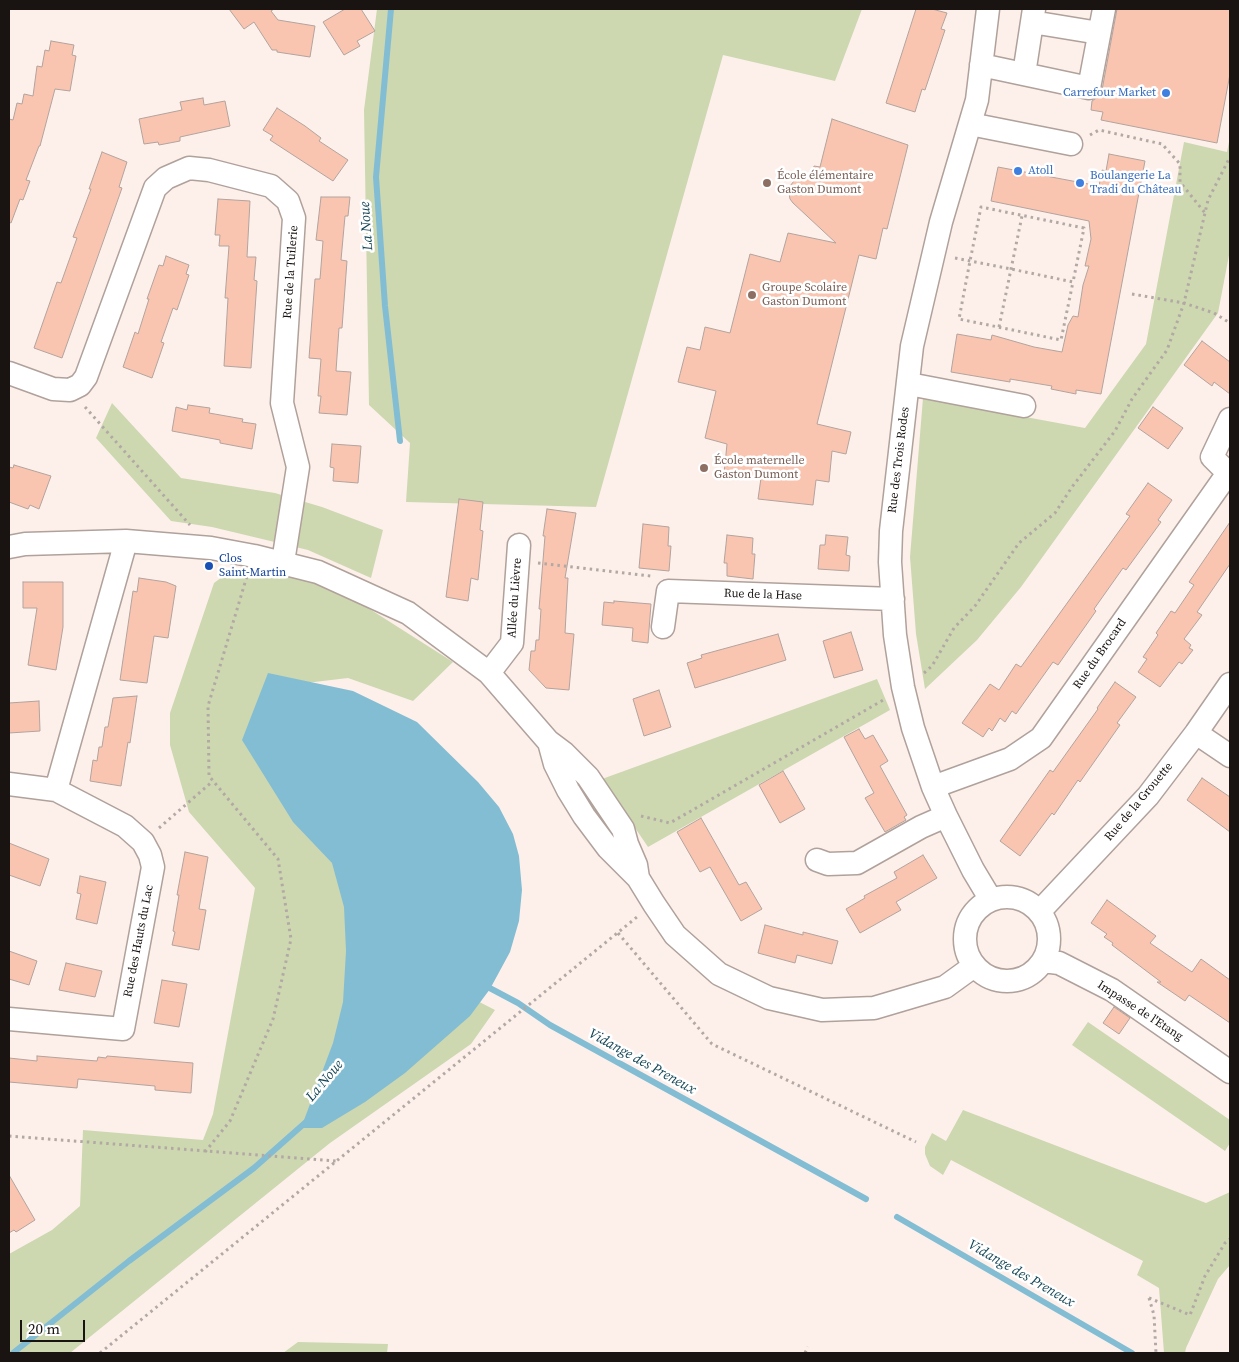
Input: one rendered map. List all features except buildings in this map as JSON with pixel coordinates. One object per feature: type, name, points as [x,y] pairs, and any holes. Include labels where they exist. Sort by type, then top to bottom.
[{"type":"street","name":"Rue des Trois Rodes","points":[[988,9],[977,100],[933,253],[912,346],[891,531],[890,562],[894,635],[903,687],[913,728],[933,787],[946,816],[973,870],[991,900]]},
{"type":"street","points":[[981,65],[1089,88],[1104,9]]},
{"type":"street","points":[[1024,74],[1033,15],[1099,34]]},
{"type":"street","points":[[970,124],[1071,144]]},
{"type":"street","name":"Rue de la Tuilerie","points":[[70,390],[80,385],[86,377],[155,188],[166,178],[188,168],[209,170],[271,186],[288,201],[294,218],[282,402],[298,467],[283,562]]},
{"type":"street","points":[[9,373],[53,389],[70,390]]},
{"type":"street","points":[[909,384],[1024,406]]},
{"type":"street","points":[[1229,474],[1212,457],[1230,419]]},
{"type":"street","name":"Rue du Brocard","points":[[933,787],[1010,759],[1041,738],[1229,474]]},
{"type":"street","points":[[56,790],[126,541]]},
{"type":"street","points":[[9,547],[24,544],[126,541],[211,548],[283,562],[318,572],[408,613],[489,673],[548,741],[564,753],[588,777],[623,829],[636,865],[638,878],[675,935],[719,974],[769,998],[822,1010],[874,1008],[945,987],[974,966]]},
{"type":"street","name":"Allée du Lièvre","points":[[489,673],[512,643],[518,553]]},
{"type":"street","points":[[663,626],[668,591]]},
{"type":"street","name":"Rue de la Hase","points":[[668,591],[893,599]]},
{"type":"street","name":"Rue de la Grouette","points":[[1039,912],[1148,796],[1196,733],[1230,684]]},
{"type":"street","points":[[1196,733],[1230,756]]},
{"type":"street","name":"Rue des Hauts du Lac","points":[[9,784],[56,790],[125,826],[143,842],[150,855],[153,868],[123,1029],[9,1019]]},
{"type":"street","points":[[816,860],[828,864],[857,863],[921,827],[946,816]]},
{"type":"street","points":[[1004,897],[1017,898],[1030,903],[1039,912],[1046,923],[1049,936],[1048,949],[1043,961],[1035,971],[1024,978],[1011,981],[998,980],[987,976],[974,966],[966,947],[966,933],[970,919],[979,908],[991,900],[1004,897]]},
{"type":"street","name":"Impasse de l'Etang","points":[[1043,961],[1059,963],[1112,990],[1230,1072]]},
{"type":"path","points":[[1071,144],[1098,130],[1162,144],[1180,164],[1180,182],[1205,214]]},
{"type":"path","points":[[919,677],[932,666],[954,628],[975,606],[1019,543],[1055,513],[1072,487],[1115,431],[1132,399],[1167,350],[1184,303],[1208,200],[1230,157]]},
{"type":"path","points":[[981,208],[1022,216],[1084,228],[1061,340],[958,319],[981,208]]},
{"type":"path","points":[[999,327],[1022,216]]},
{"type":"path","points":[[933,253],[1073,282]]},
{"type":"path","points":[[1132,294],[1184,303],[1214,313],[1230,323]]},
{"type":"path","points":[[70,390],[211,548]]},
{"type":"path","points":[[518,553],[651,576],[668,591]]},
{"type":"path","points":[[204,1152],[230,1121],[273,1019],[291,939],[278,859],[209,776],[208,706],[254,556]]},
{"type":"path","points":[[634,814],[670,823],[890,696]]},
{"type":"path","points":[[143,842],[213,781]]},
{"type":"path","points":[[100,1353],[654,904]]},
{"type":"path","points":[[618,933],[712,1044],[916,1142]]},
{"type":"path","points":[[9,1136],[338,1161]]},
{"type":"path","points":[[1156,1352],[1154,1315],[1149,1298],[1190,1315],[1205,1276],[1225,1243],[1230,1239]]},
{"type":"path","points":[[805,1353],[808,1346]]},
{"type":"green space","points":[[377,9],[862,9],[835,81],[723,55],[596,507],[406,502],[410,443],[369,405],[364,110]]},
{"type":"green space","points":[[1230,137],[1230,250],[1218,313],[1021,587],[977,640],[925,689],[916,634],[910,557],[923,398],[1085,428],[1146,344],[1184,142],[1227,152]]},
{"type":"green space","points":[[112,403],[181,478],[275,493],[322,507],[383,530],[371,578],[308,550],[212,527],[171,521],[96,438]]},
{"type":"green space","points":[[272,568],[346,594],[453,662],[413,701],[348,678],[281,686],[458,991],[495,1010],[471,1044],[330,1143],[70,1353],[9,1353],[9,1254],[52,1230],[80,1206],[83,1130],[203,1140],[213,1114],[255,888],[189,812],[170,745],[170,713],[214,583],[230,571]]},
{"type":"green space","points":[[877,679],[890,710],[648,847],[602,779]]},
{"type":"green space","points":[[1088,1022],[1230,1120],[1230,1143],[1225,1151],[1072,1045]]},
{"type":"green space","points":[[963,1110],[1206,1203],[1230,1192],[1230,1265],[1218,1279],[1185,1353],[1164,1353],[1159,1288],[1137,1275],[1143,1261],[951,1160],[943,1175],[930,1166],[925,1154],[925,1147],[932,1133],[946,1141]]},
{"type":"green space","points":[[298,1342],[388,1344],[387,1353],[283,1353]]},
{"type":"water","points":[[268,673],[353,691],[417,722],[478,782],[499,807],[513,834],[519,856],[522,890],[519,921],[510,952],[490,989],[470,1016],[405,1073],[365,1102],[322,1128],[301,1128],[333,1043],[343,1002],[346,951],[344,907],[332,863],[293,822],[242,740]]},
{"type":"waterway","name":"La Noue","points":[[391,9],[376,177],[385,306],[400,441]]},
{"type":"waterway","name":"Vidange des Preneux","points":[[484,985],[518,1003],[550,1025],[866,1199]]},
{"type":"waterway","name":"La Noue","points":[[13,1353],[129,1261],[254,1168],[306,1122]]},
{"type":"waterway","name":"Vidange des Preneux","points":[[897,1217],[1132,1353]]},
{"type":"place","name":"Carrefour Market","points":[[1166,93]]},
{"type":"place","name":"Atoll","points":[[1018,171]]},
{"type":"place","name":"École élémentaire Gaston Dumont","points":[[767,183]]},
{"type":"place","name":"Boulangerie La Tradi du Château","points":[[1080,183]]},
{"type":"place","name":"Groupe Scolaire Gaston Dumont","points":[[752,295]]},
{"type":"place","name":"École maternelle Gaston Dumont","points":[[704,468]]},
{"type":"place","name":"Clos Saint-Martin","points":[[209,566]]}]
